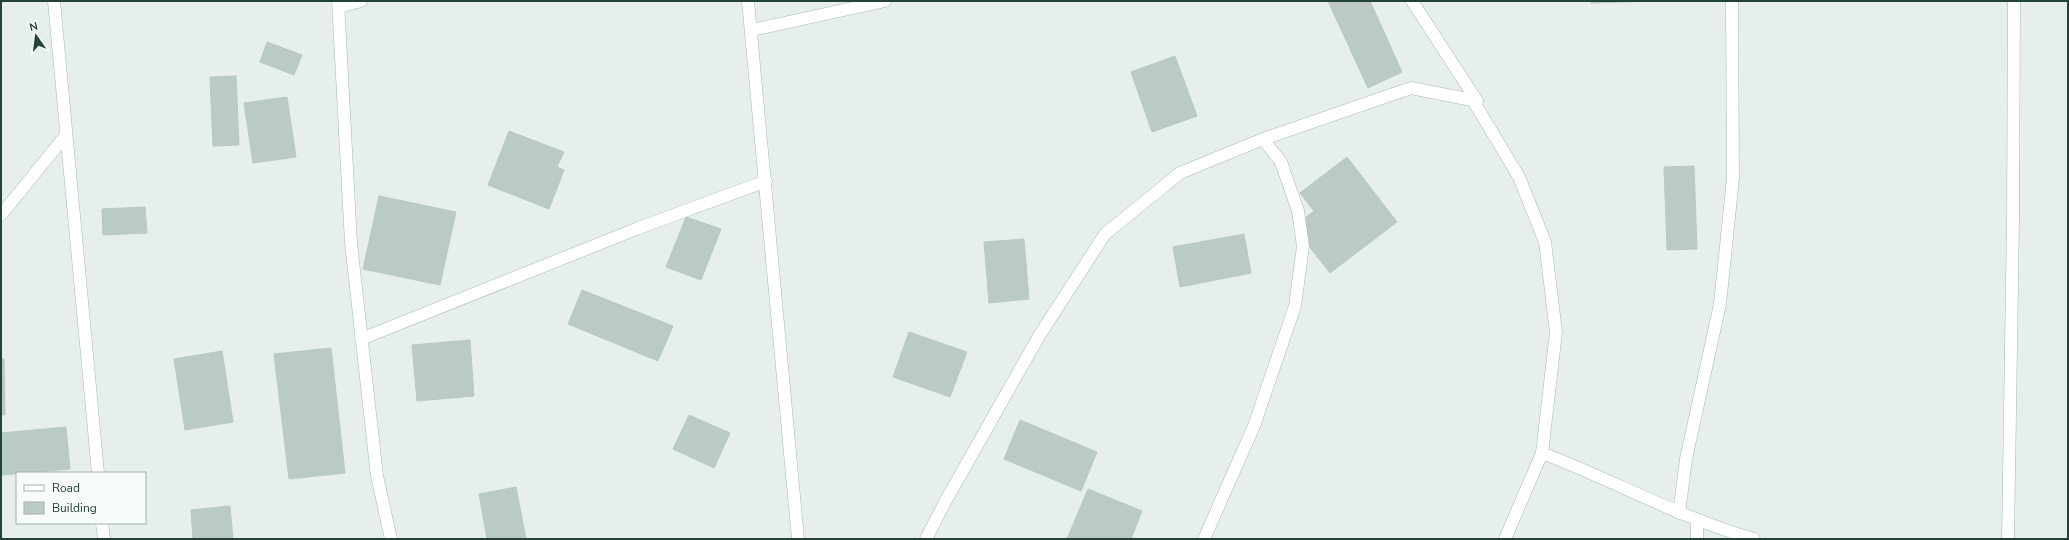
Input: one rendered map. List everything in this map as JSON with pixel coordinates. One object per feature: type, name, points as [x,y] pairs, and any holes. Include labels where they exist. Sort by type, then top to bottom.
[{"type":"street","points":[[54,1],[98,472]]},
{"type":"street","points":[[361,1],[339,4],[351,243],[377,476],[391,539]]},
{"type":"street","points":[[748,1],[752,30],[798,539]]},
{"type":"street","points":[[752,30],[885,1]]},
{"type":"street","points":[[1412,1],[1477,101]]},
{"type":"street","points":[[1679,513],[1686,459],[1720,304],[1733,178],[1732,1]]},
{"type":"street","points":[[2008,539],[2013,219],[2014,1]]},
{"type":"street","points":[[926,539],[944,502],[1039,336],[1105,234],[1180,173],[1262,139],[1411,88],[1477,101]]},
{"type":"street","points":[[1477,101],[1474,102],[1519,177],[1545,242],[1556,332],[1542,453],[1505,539]]},
{"type":"street","points":[[1,215],[66,135]]},
{"type":"street","points":[[1204,539],[1254,426],[1295,306],[1303,246],[1298,211],[1280,162],[1262,139]]},
{"type":"street","points":[[361,339],[636,229],[766,181]]},
{"type":"street","points":[[1542,453],[1607,480],[1679,513],[1754,539]]},
{"type":"street","points":[[1697,520],[1697,539]]},
{"type":"street","points":[[102,524],[104,539]]},
{"type":"building","points":[[1328,1],[1370,1],[1402,72],[1368,88]]},
{"type":"building","points":[[1591,1],[1655,1],[1591,3]]},
{"type":"building","points":[[267,42],[302,55],[294,75],[260,62]]},
{"type":"building","points":[[1175,56],[1197,116],[1152,132],[1131,72]]},
{"type":"building","points":[[236,76],[239,145],[213,146],[210,77]]},
{"type":"building","points":[[287,97],[296,157],[253,163],[244,103]]},
{"type":"building","points":[[509,131],[564,152],[557,167],[564,170],[549,209],[488,185]]},
{"type":"building","points":[[1347,157],[1397,222],[1330,273],[1294,227],[1314,211],[1300,193]]},
{"type":"building","points":[[1694,166],[1697,249],[1667,250],[1664,167]]},
{"type":"building","points":[[379,196],[456,212],[440,285],[363,269]]},
{"type":"building","points":[[145,207],[147,233],[103,235],[102,209]]},
{"type":"building","points":[[686,217],[721,229],[701,280],[666,267]]},
{"type":"building","points":[[1244,234],[1251,273],[1180,287],[1173,247]]},
{"type":"building","points":[[1024,239],[1029,299],[989,303],[984,242]]},
{"type":"building","points":[[582,290],[673,326],[658,361],[568,324]]},
{"type":"building","points":[[909,332],[967,352],[950,397],[893,377]]},
{"type":"building","points":[[470,340],[474,396],[417,401],[412,345]]},
{"type":"building","points":[[331,348],[345,473],[289,479],[274,354]]},
{"type":"building","points":[[222,351],[233,422],[185,430],[174,359]]},
{"type":"building","points":[[1,359],[4,359],[5,415],[1,415]]},
{"type":"building","points":[[689,415],[730,433],[714,468],[673,449]]},
{"type":"building","points":[[1020,420],[1097,452],[1081,491],[1004,459]]},
{"type":"building","points":[[66,427],[70,469],[16,472],[16,474],[1,475],[1,433]]},
{"type":"building","points":[[516,487],[526,539],[487,539],[479,494]]},
{"type":"building","points":[[1088,489],[1142,511],[1131,539],[1067,539]]},
{"type":"building","points":[[230,506],[233,539],[193,539],[191,510]]}]
